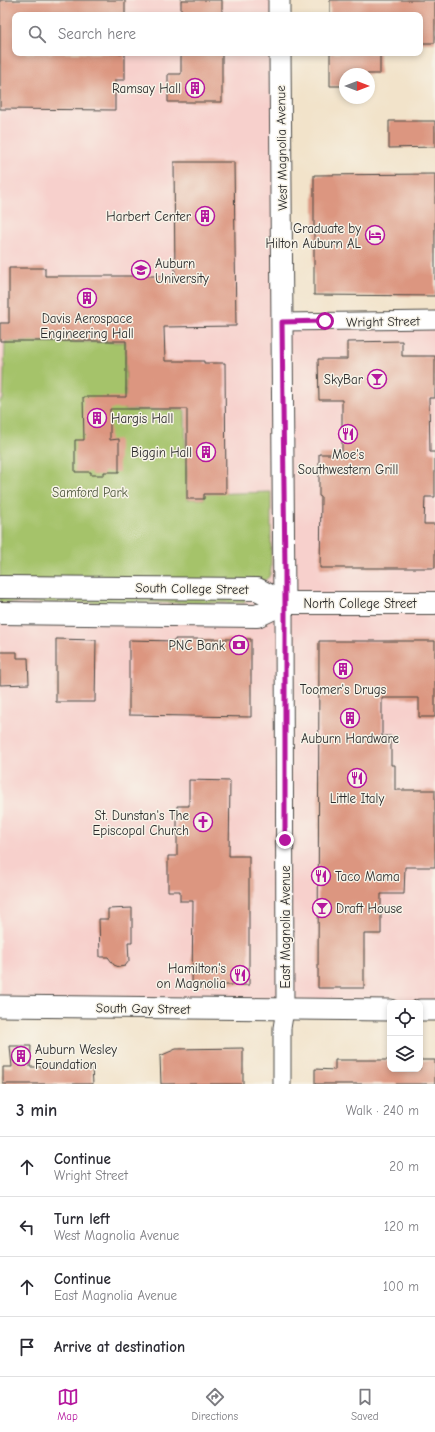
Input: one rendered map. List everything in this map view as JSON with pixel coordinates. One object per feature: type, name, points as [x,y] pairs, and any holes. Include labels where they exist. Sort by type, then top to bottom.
[{"type":"main road","name":"South College Street","points":[[0,587],[257,589],[284,603]]},
{"type":"main road","name":"South College Street","points":[[0,613],[257,616],[284,603]]},
{"type":"main road","name":"North College Street","points":[[284,603],[435,603]]},
{"type":"street","points":[[279,0],[280,12]]},
{"type":"street","name":"West Magnolia Avenue","points":[[280,56],[284,603]]},
{"type":"street","name":"Wright Street","points":[[282,322],[435,320]]},
{"type":"street","name":"East Magnolia Avenue","points":[[282,1084],[282,1028],[285,1010],[284,603]]},
{"type":"street","name":"South Gay Street","points":[[0,1006],[387,1010]]},
{"type":"street","points":[[423,1010],[435,1010]]},
{"type":"shaded area","points":[[0,0],[279,0],[279,12],[12,12],[12,56],[280,56],[282,321],[435,320],[435,1010],[423,1004],[423,1000],[387,1000],[387,1003],[0,1006]]},
{"type":"green space","name":"Samford Park","points":[[5,342],[126,342],[125,410],[185,410],[187,499],[204,499],[204,494],[271,492],[271,570],[269,577],[264,581],[0,580],[0,400],[3,400]]},
{"type":"green space","points":[[0,596],[245,597],[245,603],[0,603]]},
{"type":"building","points":[[0,0],[125,0],[125,12],[12,12],[12,56],[125,56],[125,80],[115,80],[115,110],[0,109]]},
{"type":"building","points":[[181,0],[222,0],[222,12],[181,12]]},
{"type":"building","points":[[330,0],[435,0],[435,43],[423,43],[423,12],[330,12]]},
{"type":"building","name":"Ramsay Hall","points":[[181,56],[222,56],[222,102],[168,102],[168,74],[181,74]]},
{"type":"building","points":[[330,56],[380,56],[380,74],[375,74],[375,68],[339,68],[339,86],[330,86]]},
{"type":"building","points":[[389,121],[435,121],[435,147],[389,148]]},
{"type":"building","points":[[174,162],[234,162],[236,326],[164,327],[165,361],[204,361],[204,363],[225,363],[226,494],[204,494],[204,499],[187,499],[187,409],[110,409],[110,440],[119,439],[119,472],[104,472],[104,475],[91,475],[91,472],[75,472],[75,440],[84,440],[83,397],[126,397],[126,341],[0,341],[0,323],[9,323],[9,268],[45,268],[45,276],[175,276]]},
{"type":"building","name":"Graduate by Hilton Auburn AL","points":[[435,174],[435,296],[314,295],[314,175]]},
{"type":"building","points":[[402,341],[402,356],[435,356],[435,398],[429,398],[430,452],[435,452],[435,497],[425,497],[424,524],[435,524],[435,568],[320,568],[321,497],[319,496],[319,454],[342,454],[342,400],[319,400],[318,359],[347,359],[347,342]]},
{"type":"building","points":[[56,639],[96,640],[95,702],[56,702]]},
{"type":"building","points":[[175,639],[251,639],[251,717],[129,715],[129,640],[175,641]]},
{"type":"building","points":[[319,641],[435,641],[435,717],[419,717],[419,698],[382,698],[382,736],[391,736],[391,765],[395,765],[395,790],[435,790],[435,867],[405,867],[404,894],[381,894],[381,934],[364,934],[364,988],[318,988]]},
{"type":"building","points":[[0,652],[17,652],[17,658],[28,658],[29,684],[0,685]]},
{"type":"building","points":[[189,780],[230,781],[229,856],[249,856],[249,985],[192,985],[193,901],[180,901],[180,891],[168,891],[168,856],[177,856],[177,806],[189,806]]},
{"type":"building","points":[[132,908],[132,942],[128,942],[129,961],[125,966],[119,967],[114,965],[108,957],[100,957],[99,919],[108,919],[108,909]]},
{"type":"building","name":"Auburn Wesley Foundation","points":[[10,1046],[31,1046],[30,1067],[92,1067],[93,1084],[3,1084],[3,1067],[12,1067]]},
{"type":"building","points":[[243,1048],[243,1084],[161,1084],[160,1056],[176,1049]]},
{"type":"building","points":[[335,1060],[387,1060],[387,1072],[423,1072],[423,1060],[435,1060],[435,1084],[315,1084],[315,1069],[335,1070]]},
{"type":"place","name":"Ramsay Hall","points":[[195,88]]},
{"type":"place","name":"Harbert Center","points":[[205,216]]},
{"type":"place","name":"Graduate by Hilton Auburn AL","points":[[375,235]]},
{"type":"place","name":"Auburn University","points":[[141,270]]},
{"type":"place","name":"Davis Aerospace Engineering Hall","points":[[87,298]]},
{"type":"place","name":"SkyBar","points":[[377,379]]},
{"type":"place","name":"Hargis Hall","points":[[97,418]]},
{"type":"place","name":"Moe's Southwestern Grill","points":[[348,434]]},
{"type":"place","name":"Biggin Hall","points":[[206,452]]},
{"type":"place","name":"PNC Bank","points":[[239,645]]},
{"type":"place","name":"Toomer's Drugs","points":[[343,669]]},
{"type":"place","name":"Auburn Hardware","points":[[350,718]]},
{"type":"place","name":"Little Italy","points":[[357,778]]},
{"type":"place","name":"St. Dunstan's The Episcopal Church","points":[[203,822]]},
{"type":"place","name":"Taco Mama","points":[[321,876]]},
{"type":"place","name":"Draft House","points":[[322,908]]},
{"type":"place","name":"Hamilton's on Magnolia","points":[[240,975]]},
{"type":"place","name":"Auburn Wesley Foundation","points":[[21,1056]]},
{"type":"route","points":[[285,840],[285,570],[282,322],[325,321]]}]
